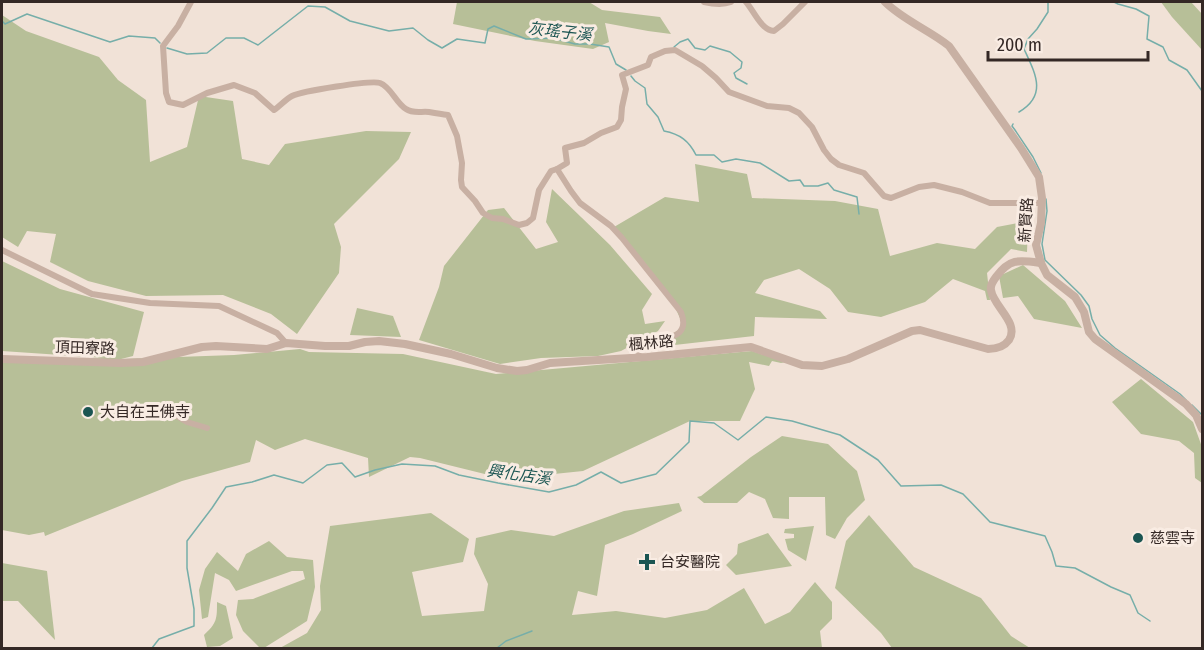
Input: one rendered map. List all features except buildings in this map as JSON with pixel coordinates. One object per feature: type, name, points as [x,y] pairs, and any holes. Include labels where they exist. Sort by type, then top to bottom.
[{"type":"street","points":[[191,2],[178,26],[163,46],[166,93],[170,102],[183,105],[207,93],[234,85],[255,93],[274,110],[290,96],[309,91],[369,81],[380,83],[406,110],[448,115],[457,136],[462,163],[460,180],[462,187],[483,213],[492,218],[519,225],[533,218],[539,189],[551,171],[567,163],[565,148],[584,143],[616,127],[621,120],[626,89],[622,75],[648,65],[651,57],[665,51],[675,50],[702,66],[729,92],[767,106],[789,108],[799,113],[812,127],[831,159],[839,165],[864,173],[884,196],[891,198],[919,187],[934,185],[962,192],[990,203],[1042,203]]},
{"type":"street","points":[[704,2],[711,4],[731,2]]},
{"type":"street","points":[[746,2],[764,27],[774,31],[805,2]]},
{"type":"street","name":"新賢路","points":[[885,2],[949,46],[1039,177],[1042,203],[1041,223],[1036,244],[1041,263],[1047,275],[1075,297],[1084,312],[1089,332],[1095,339],[1186,404],[1196,415],[1203,429]]},
{"type":"street","points":[[557,169],[580,203],[611,226],[681,312],[683,324],[678,335],[651,343],[641,349],[636,357]]},
{"type":"street","points":[[2,250],[92,294],[150,303],[219,306],[277,333],[286,343]]},
{"type":"street","name":"楓林路","points":[[167,357],[202,347],[216,346],[267,349],[286,343],[349,346],[365,342],[392,341],[451,354],[496,368],[517,371],[550,363],[750,347],[802,365],[822,366],[848,359],[912,331],[920,330],[988,349],[997,349],[1010,339],[1011,331],[1009,323],[992,294],[990,288],[992,282],[1005,265],[1014,261],[1041,263]]},
{"type":"street","name":"頂田寮路","points":[[2,358],[121,363],[143,362],[167,357]]},
{"type":"street","points":[[170,412],[187,422],[207,428]]},
{"type":"green space","points":[[457,2],[589,2],[602,10],[660,17],[671,34],[605,23],[609,42],[593,49],[535,41],[453,24]]},
{"type":"green space","points":[[1161,2],[1191,2],[1202,14],[1202,50],[1172,17]]},
{"type":"green space","points":[[2,15],[26,31],[99,57],[118,80],[146,100],[150,162],[187,147],[199,96],[233,101],[242,159],[269,165],[285,144],[366,131],[411,132],[399,159],[334,224],[341,247],[339,273],[297,334],[271,314],[223,295],[146,296],[88,281],[50,262],[56,234],[27,231],[18,247],[2,237]]},
{"type":"green space","points":[[695,164],[747,174],[752,198],[835,201],[878,209],[890,256],[937,243],[975,249],[997,227],[1028,221],[1027,252],[1011,249],[987,273],[990,300],[987,300],[985,291],[953,279],[925,302],[881,317],[848,312],[830,289],[799,269],[764,280],[755,293],[820,311],[827,319],[755,317],[754,336],[648,348],[684,327],[674,305],[614,227],[665,197],[699,202]]},
{"type":"green space","points":[[552,189],[610,245],[652,294],[642,310],[645,324],[665,321],[658,331],[621,351],[598,356],[541,358],[500,364],[419,340],[439,287],[444,266],[488,210],[504,208],[536,249],[558,242],[546,222]]},
{"type":"green space","points":[[2,261],[60,289],[144,312],[133,356],[121,359],[234,355],[300,349],[309,352],[403,354],[496,374],[752,351],[786,362],[772,361],[769,366],[749,362],[755,389],[740,421],[690,421],[583,471],[505,479],[410,457],[369,477],[368,458],[305,439],[275,450],[256,440],[250,462],[182,481],[45,536],[44,532],[29,535],[2,530],[2,361],[105,358],[2,351]]},
{"type":"green space","points":[[1023,265],[1065,301],[1082,328],[1034,319],[1018,296],[1003,298],[999,276]]},
{"type":"green space","points":[[357,308],[393,316],[401,337],[350,335]]},
{"type":"green space","points":[[1141,379],[1193,422],[1202,447],[1202,483],[1195,478],[1194,453],[1179,441],[1141,434],[1112,402]]},
{"type":"green space","points":[[782,436],[828,444],[857,471],[865,500],[847,518],[835,539],[826,535],[825,497],[789,497],[789,519],[773,518],[765,499],[749,492],[737,503],[704,503],[697,497]]},
{"type":"green space","points":[[679,503],[682,511],[605,545],[597,596],[578,591],[572,615],[616,611],[665,618],[707,610],[744,588],[765,624],[790,612],[815,582],[832,602],[832,619],[820,631],[822,648],[280,648],[307,633],[321,610],[320,586],[330,526],[431,513],[469,539],[463,562],[412,572],[422,616],[484,611],[488,584],[474,554],[476,538],[511,530],[554,536],[624,511]]},
{"type":"green space","points":[[869,515],[914,567],[981,598],[1011,636],[1030,648],[892,648],[881,633],[835,588],[846,541]]},
{"type":"green space","points":[[814,526],[806,561],[788,550],[785,539],[794,538],[794,534],[784,533],[785,529]]},
{"type":"green space","points":[[768,533],[792,566],[736,575],[726,565],[737,554],[738,544]]},
{"type":"green space","points":[[269,541],[287,557],[313,560],[315,587],[307,621],[264,648],[260,648],[243,631],[236,615],[238,600],[253,599],[305,579],[303,571],[292,571],[236,591],[229,580],[215,573],[208,617],[202,619],[199,590],[205,569],[217,552],[238,571],[246,554]]},
{"type":"green space","points":[[2,563],[47,571],[55,640],[18,601],[2,601]]},
{"type":"green space","points":[[217,602],[226,606],[233,638],[220,646],[207,647],[204,635],[215,620]]},
{"type":"waterway","points":[[1019,112],[1034,98],[1037,83],[1024,49],[1028,39],[1048,12],[1048,2]]},
{"type":"waterway","points":[[1114,2],[1149,16],[1147,39],[1163,47],[1169,60],[1187,70],[1202,91]]},
{"type":"waterway","name":"灰瑤子溪","points":[[167,48],[187,54],[207,53],[226,38],[244,38],[258,45],[308,6],[325,7],[350,21],[389,31],[413,28],[442,48],[457,39],[485,43],[488,29],[494,26],[526,39],[553,38],[575,44],[609,47],[616,64],[626,70]]},
{"type":"waterway","name":"灰瑤子溪","points":[[2,21],[5,24],[27,14],[110,42],[129,36],[155,38],[160,43]]},
{"type":"waterway","points":[[674,47],[688,39],[695,48],[705,50],[710,46],[730,52],[742,62],[741,68],[734,73],[736,78],[747,84]]},
{"type":"waterway","name":"灰瑤子溪","points":[[631,76],[645,88],[647,104],[658,117],[664,131],[683,139],[696,155],[714,155],[722,162],[736,159],[760,163],[789,181],[800,180],[804,186],[828,183],[834,190],[857,197],[859,214]]},
{"type":"waterway","points":[[1013,124],[1012,126],[1041,173]]},
{"type":"waterway","points":[[1046,199],[1047,211],[1042,244],[1045,260],[1081,295],[1089,306],[1092,319],[1100,335],[1186,400]]},
{"type":"waterway","points":[[1192,405],[1202,415]]},
{"type":"waterway","name":"興化店溪","points":[[152,648],[159,639],[194,626],[194,609],[187,568],[187,541],[226,487],[274,475],[303,483],[327,465],[342,463],[355,477],[402,464],[435,466],[459,475],[549,492],[576,485],[601,472],[621,483],[656,474],[689,442],[690,421],[714,423],[738,440],[766,417],[792,421],[840,435],[878,460],[901,486],[941,485],[963,494],[990,522],[1045,536],[1056,566],[1075,568],[1130,595],[1138,613],[1150,621]]},
{"type":"waterway","points":[[497,648],[506,641],[532,631]]},
{"type":"place","name":"大自在王佛寺","points":[[88,412]]},
{"type":"place","name":"慈雲寺","points":[[1138,538]]},
{"type":"place","name":"台安醫院","points":[[647,562]]}]
